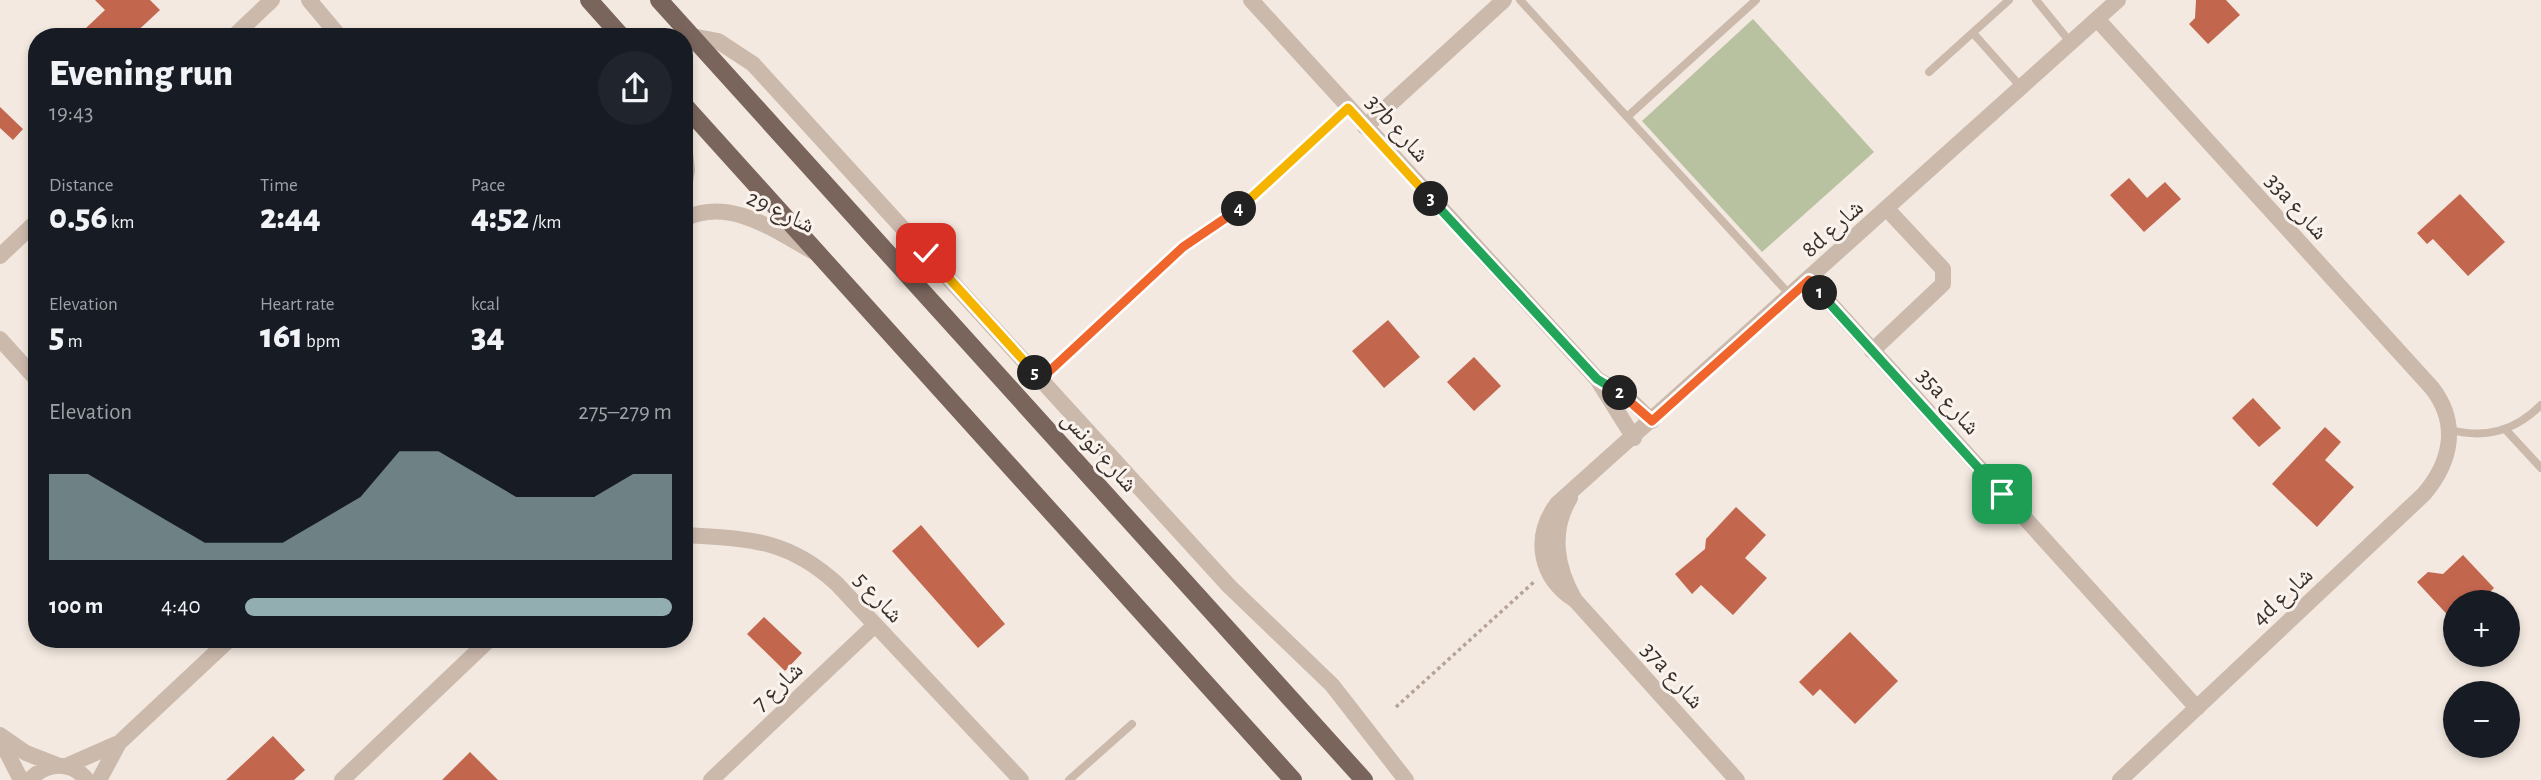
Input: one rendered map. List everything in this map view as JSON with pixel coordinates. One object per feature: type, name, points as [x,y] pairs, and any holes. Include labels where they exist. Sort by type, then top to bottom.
[{"type":"main road","points":[[589,0],[614,28]]},
{"type":"main road","name":"شارع تونس","points":[[659,0],[685,28]]},
{"type":"main road","name":"شارع تونس","points":[[693,37],[1364,780]]},
{"type":"main road","points":[[693,115],[1293,780]]},
{"type":"street","points":[[242,28],[272,0]]},
{"type":"street","points":[[309,0],[332,28]]},
{"type":"street","name":"37b شارع","points":[[1251,0],[1597,379],[1634,438]]},
{"type":"street","points":[[1365,127],[1504,0]]},
{"type":"street","name":"8d شارع","points":[[1549,546],[1576,490],[2118,0]]},
{"type":"street","name":"33a شارع","points":[[2097,19],[2432,388],[2445,408],[2451,430]]},
{"type":"street","points":[[693,36],[718,41],[753,64],[1229,586],[1332,685],[1406,780]]},
{"type":"street","points":[[1872,351],[1943,284],[1943,269],[1887,209]]},
{"type":"street","name":"شارع 29","points":[[693,216],[712,211],[732,212],[818,254]]},
{"type":"street","points":[[0,256],[28,230]]},
{"type":"street","name":"35a شارع","points":[[1809,280],[2197,708]]},
{"type":"street","points":[[0,339],[28,370]]},
{"type":"street","name":"37b شارع","points":[[1597,379],[1627,397],[1652,421]]},
{"type":"street","name":"4d شارع","points":[[2120,780],[2424,494],[2441,471],[2451,430]]},
{"type":"street","name":"شارع 5","points":[[693,536],[756,540],[793,551],[824,572],[1021,780]]},
{"type":"street","name":"37a شارع","points":[[1549,546],[1547,570],[1559,587],[1575,600],[1737,780]]},
{"type":"street","name":"37a شارع","points":[[1549,546],[1575,600]]},
{"type":"street","name":"شارع 7","points":[[710,780],[874,625]]},
{"type":"street","points":[[99,780],[119,743],[220,648]]},
{"type":"street","points":[[342,780],[481,648]]},
{"type":"street","points":[[0,737],[87,780]]},
{"type":"street","points":[[0,737],[21,780]]},
{"type":"street","points":[[30,780],[38,772],[119,743]]},
{"type":"street","name":"شارع 5","points":[[1002,762],[1010,780]]},
{"type":"lane","points":[[1520,0],[1791,296]]},
{"type":"lane","points":[[1627,117],[1756,0]]},
{"type":"lane","points":[[1929,72],[2009,0]]},
{"type":"lane","points":[[2036,0],[2071,43]]},
{"type":"lane","points":[[1973,33],[2021,88]]},
{"type":"lane","points":[[1041,379],[1183,247],[1225,220],[1348,108]]},
{"type":"lane","points":[[2451,430],[2478,435],[2506,430],[2529,417],[2541,405]]},
{"type":"lane","points":[[2506,430],[2541,468]]},
{"type":"lane","points":[[1069,780],[1132,724]]},
{"type":"path","points":[[1395,707],[1547,570]]},
{"type":"green space","points":[[1753,19],[1874,152],[1762,252],[1642,121]]},
{"type":"building","points":[[95,0],[150,0],[160,10],[141,28],[86,28],[105,10]]},
{"type":"building","points":[[2196,0],[2226,0],[2240,15],[2208,44],[2189,24],[2195,18]]},
{"type":"building","points":[[0,107],[23,129],[13,140],[0,128]]},
{"type":"building","points":[[2129,178],[2147,198],[2165,182],[2181,199],[2144,232],[2110,195]]},
{"type":"building","points":[[2460,194],[2505,242],[2468,276],[2433,239],[2427,244],[2417,233]]},
{"type":"building","points":[[1388,320],[1420,357],[1384,388],[1352,351]]},
{"type":"building","points":[[1474,357],[1501,386],[1474,411],[1447,382]]},
{"type":"building","points":[[2253,398],[2281,428],[2259,447],[2232,418]]},
{"type":"building","points":[[2325,427],[2341,442],[2325,460],[2354,487],[2317,527],[2272,484]]},
{"type":"building","points":[[1736,507],[1766,535],[1745,558],[1767,578],[1733,615],[1701,585],[1692,594],[1675,574],[1705,549],[1706,539]]},
{"type":"building","points":[[921,525],[1005,624],[978,648],[892,551]]},
{"type":"building","points":[[2463,555],[2494,588],[2443,590],[2443,610],[2417,582],[2428,572],[2443,574]]},
{"type":"building","points":[[764,617],[802,653],[785,671],[747,634]]},
{"type":"building","points":[[1850,632],[1898,681],[1855,724],[1820,689],[1813,696],[1799,682]]},
{"type":"building","points":[[273,736],[305,770],[294,780],[226,780]]},
{"type":"building","points":[[470,752],[498,780],[442,780]]},
{"type":"route","points":[[926,253],[1041,379],[1183,247],[1225,220],[1348,108],[1597,379],[1627,397],[1652,421],[1809,280],[2002,494]]}]
